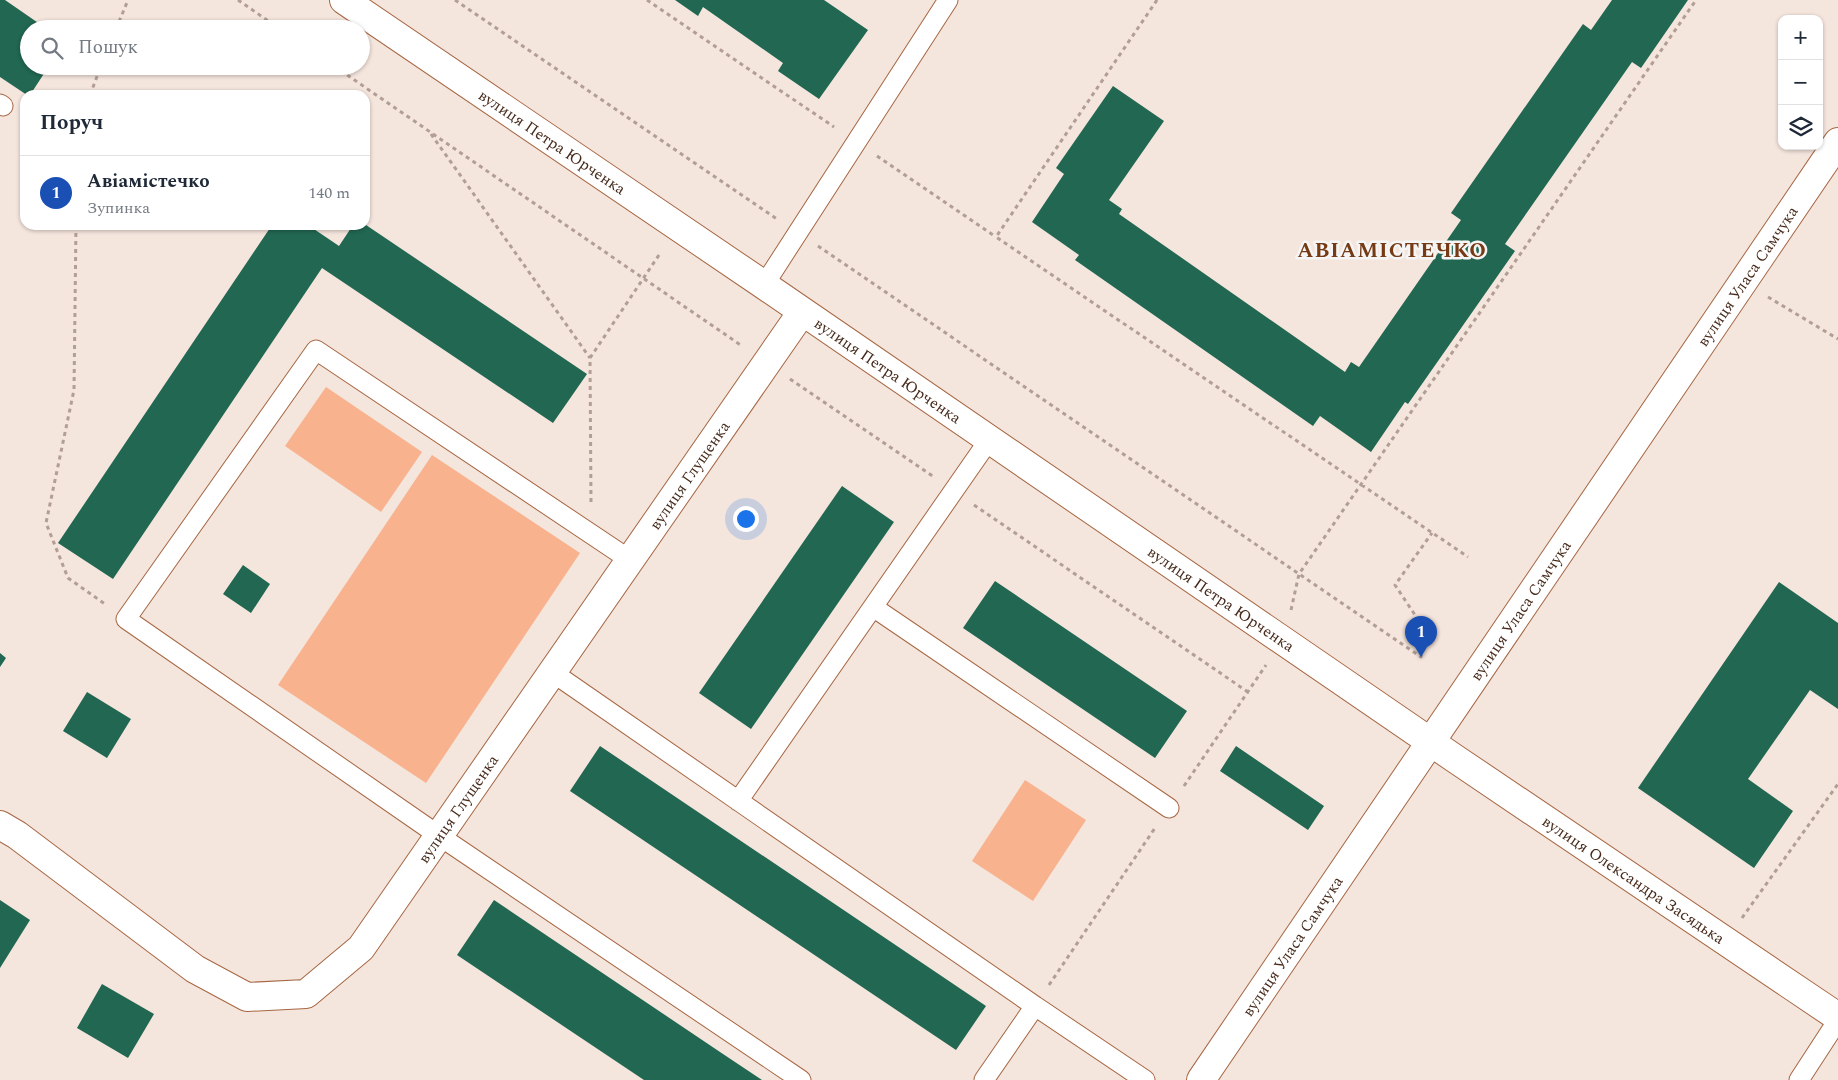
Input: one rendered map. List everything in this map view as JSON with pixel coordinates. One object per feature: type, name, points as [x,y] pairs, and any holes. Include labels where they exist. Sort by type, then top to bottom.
[{"type":"street","name":"вулиця Петра Юрченка","points":[[344,0],[1431,742]]},
{"type":"street","name":"вулиця Уласа Самчука","points":[[1201,1080],[1838,142]]},
{"type":"street","name":"вулиця Глущенка","points":[[0,824],[195,970],[248,997],[306,994],[361,948],[802,312]]},
{"type":"street","name":"вулиця Олександра Засядька","points":[[1431,742],[1838,1018]]},
{"type":"lane","points":[[764,285],[948,0]]},
{"type":"lane","points":[[630,560],[316,350],[126,619],[438,835],[801,1080]]},
{"type":"lane","points":[[738,801],[989,440]]},
{"type":"lane","points":[[873,607],[1168,808]]},
{"type":"lane","points":[[552,672],[1144,1080]]},
{"type":"lane","points":[[984,1080],[1034,1006]]},
{"type":"lane","points":[[1799,1080],[1838,1018]]},
{"type":"path","points":[[120,20],[128,0]]},
{"type":"path","points":[[238,0],[267,20]]},
{"type":"path","points":[[456,0],[1421,657],[1425,630],[1395,585],[1432,533]]},
{"type":"path","points":[[647,0],[1468,557]]},
{"type":"path","points":[[996,238],[1157,0]]},
{"type":"path","points":[[1299,574],[1696,0]]},
{"type":"path","points":[[92,90],[98,75]]},
{"type":"path","points":[[430,132],[590,358],[592,535]]},
{"type":"path","points":[[590,358],[678,228]]},
{"type":"path","points":[[76,230],[74,390],[46,523],[68,578],[126,619]]},
{"type":"path","points":[[1743,281],[1838,339]]},
{"type":"path","points":[[1726,941],[1838,784]]},
{"type":"shaded area","points":[[326,387],[422,452],[381,512],[285,446]]},
{"type":"shaded area","points":[[432,455],[580,553],[426,783],[278,685]]},
{"type":"shaded area","points":[[1025,780],[1086,820],[1033,901],[972,861]]},
{"type":"building","points":[[0,0],[5,0],[34,20],[20,20],[20,75],[43,75],[33,90],[20,90],[0,77]]},
{"type":"building","points":[[675,0],[824,0],[868,30],[819,99],[778,71],[783,63],[703,7],[698,16]]},
{"type":"building","points":[[1612,0],[1688,0],[1641,68],[1632,62],[1505,244],[1515,251],[1408,404],[1405,402],[1371,452],[1320,416],[1313,426],[1075,260],[1079,255],[1032,222],[1064,174],[1056,168],[1113,86],[1164,121],[1109,200],[1122,209],[1119,214],[1345,372],[1351,362],[1359,367],[1461,220],[1451,213],[1583,24],[1591,30]]},
{"type":"building","points":[[370,228],[587,374],[553,423],[322,268],[113,579],[58,543],[269,230],[315,230],[339,246],[350,230],[370,230]]},
{"type":"building","points":[[842,486],[894,522],[751,729],[699,693]]},
{"type":"building","points":[[243,565],[270,584],[251,613],[223,594]]},
{"type":"building","points":[[995,581],[1187,711],[1155,758],[963,628]]},
{"type":"building","points":[[1779,582],[1838,623],[1838,709],[1810,690],[1748,779],[1793,811],[1754,868],[1638,788]]},
{"type":"building","points":[[0,653],[6,658],[0,667]]},
{"type":"building","points":[[87,692],[131,719],[107,758],[63,731]]},
{"type":"building","points":[[600,746],[986,1006],[956,1050],[570,791]]},
{"type":"building","points":[[1236,746],[1324,806],[1308,830],[1220,771]]},
{"type":"building","points":[[0,900],[30,920],[0,968]]},
{"type":"building","points":[[494,900],[762,1080],[644,1080],[457,955]]},
{"type":"building","points":[[102,984],[154,1014],[128,1058],[77,1028]]},
{"type":"place","name":"Авіамістечко","points":[[1421,657]]},
{"type":"district","name":"АВІАМІСТЕЧКО","points":[[1392,250]]}]
